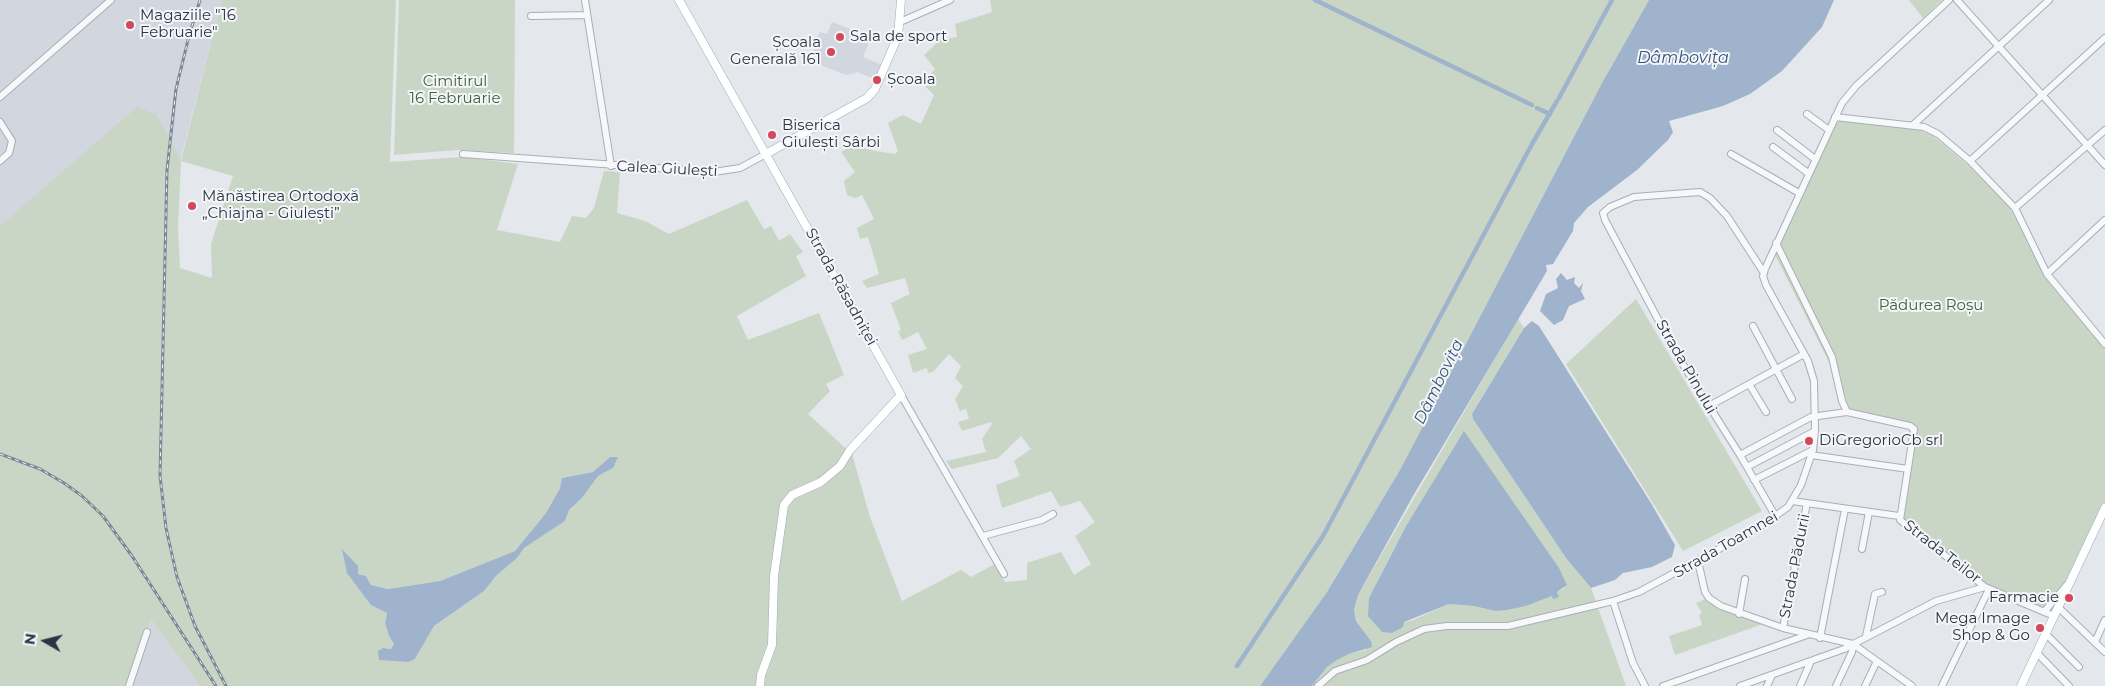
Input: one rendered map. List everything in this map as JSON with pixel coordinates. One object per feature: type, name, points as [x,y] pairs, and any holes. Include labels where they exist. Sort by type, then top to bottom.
[{"type":"main road","name":"Strada Răsadniței","points":[[679,0],[901,395]]},
{"type":"main road","name":"Calea Giulești","points":[[766,154],[867,98],[875,89],[898,36],[901,0]]},
{"type":"main road","points":[[760,686],[761,676],[770,654],[774,636],[775,568],[784,505],[792,495],[821,482],[840,466],[863,436],[901,395]]},
{"type":"main road","points":[[2021,686],[2105,508]]},
{"type":"street","points":[[0,97],[111,0]]},
{"type":"street","points":[[585,0],[611,166]]},
{"type":"street","points":[[900,22],[950,0]]},
{"type":"street","points":[[1709,406],[1804,354],[1766,285],[1764,273],[1776,242],[1835,117],[1851,92],[1949,0]]},
{"type":"street","points":[[1957,0],[2105,166]]},
{"type":"street","points":[[1913,125],[2049,0]]},
{"type":"street","points":[[532,16],[587,16]]},
{"type":"street","points":[[1970,161],[2105,38]]},
{"type":"street","points":[[1807,114],[1829,130]]},
{"type":"street","points":[[1835,117],[1913,125],[1933,131],[1970,161],[2015,208],[2047,274],[2105,344]]},
{"type":"street","points":[[0,122],[12,141],[9,153],[0,161]]},
{"type":"street","points":[[1777,130],[1815,159]]},
{"type":"street","points":[[2015,208],[2105,130]]},
{"type":"street","points":[[1774,147],[1808,173]]},
{"type":"street","name":"Calea Giulești","points":[[463,154],[611,166],[724,172],[740,168],[766,154]]},
{"type":"street","points":[[1731,154],[1799,193]]},
{"type":"street","name":"Strada Pinului","points":[[1764,273],[1722,210],[1700,192],[1634,197],[1610,207],[1604,214],[1605,220],[1670,343],[1740,455],[1776,517]]},
{"type":"street","points":[[2047,274],[2105,220]]},
{"type":"street","points":[[1740,455],[1815,416],[1847,412],[1842,401],[1832,357],[1776,242]]},
{"type":"street","points":[[1753,326],[1792,399]]},
{"type":"street","name":"Strada Toamnei","points":[[1318,686],[1335,670],[1367,660],[1405,637],[1424,629],[1447,626],[1499,628],[1613,601],[1652,586],[1776,517],[1792,501],[1801,485],[1812,452],[1815,416],[1812,369],[1804,354]]},
{"type":"street","points":[[1749,384],[1766,412]]},
{"type":"street","name":"Strada Răsadniței","points":[[901,395],[1004,574]]},
{"type":"street","name":"Strada Teilor","points":[[1847,412],[1912,427],[1914,432],[1899,516],[1902,522],[1987,588],[2054,616]]},
{"type":"street","points":[[1747,467],[1815,431]]},
{"type":"street","points":[[1754,480],[1812,452],[1908,469]]},
{"type":"street","points":[[1792,501],[1899,516]]},
{"type":"street","name":"Strada Pădurii","points":[[1783,628],[1807,503]]},
{"type":"street","points":[[1820,638],[1845,509]]},
{"type":"street","points":[[1862,549],[1869,512]]},
{"type":"street","points":[[983,536],[1042,520],[1052,514]]},
{"type":"street","name":"Strada Pădurii","points":[[1698,561],[1706,595],[1721,606],[1739,614],[1807,635],[1852,644]]},
{"type":"street","points":[[1739,614],[1745,579]]},
{"type":"street","points":[[2044,612],[2070,582]]},
{"type":"street","points":[[1740,686],[1812,661],[1852,644],[1936,601],[1987,588]]},
{"type":"street","points":[[1942,686],[1987,588]]},
{"type":"street","points":[[1866,636],[1875,594],[1882,592]]},
{"type":"street","points":[[1613,601],[1633,663],[1645,686]]},
{"type":"street","points":[[2058,606],[2105,652]]},
{"type":"street","points":[[2094,642],[2105,620]]},
{"type":"street","points":[[129,686],[147,632]]},
{"type":"street","points":[[2046,634],[2079,667]]},
{"type":"street","points":[[1663,686],[1807,635]]},
{"type":"street","points":[[1852,644],[1909,685]]},
{"type":"street","points":[[1836,686],[1852,652],[1852,644]]},
{"type":"street","points":[[2037,653],[2069,686]]},
{"type":"street","points":[[1800,686],[1812,661]]},
{"type":"street","points":[[1865,686],[1877,661]]},
{"type":"street","points":[[1767,686],[1772,675]]},
{"type":"shaded area","points":[[0,0],[222,0],[180,161],[157,115],[0,226]]},
{"type":"shaded area","points":[[832,22],[871,37],[863,57],[882,65],[876,80],[858,72],[846,75],[816,63],[813,44],[820,32],[827,34]]},
{"type":"shaded area","points":[[151,620],[200,686],[127,686]]},
{"type":"green space","points":[[222,0],[396,0],[390,162],[462,157],[518,164],[497,230],[560,242],[572,216],[586,218],[594,208],[604,171],[620,172],[617,213],[645,221],[669,234],[747,200],[764,229],[771,226],[779,241],[790,234],[803,252],[796,256],[806,276],[737,316],[748,340],[819,313],[844,375],[826,384],[830,391],[808,414],[852,454],[870,517],[902,601],[961,570],[971,577],[995,564],[1005,582],[1027,580],[1027,563],[1061,552],[1074,575],[1091,564],[1075,536],[1095,522],[1080,501],[1060,507],[1051,491],[1002,508],[996,485],[1020,476],[1014,461],[1031,449],[1021,436],[998,458],[952,469],[946,461],[986,452],[982,439],[992,424],[991,422],[962,431],[958,422],[969,419],[966,409],[960,411],[955,399],[963,386],[955,378],[961,366],[949,354],[933,372],[928,373],[927,368],[913,373],[908,355],[927,349],[918,332],[902,340],[898,331],[901,330],[891,303],[910,294],[905,278],[867,288],[862,281],[879,274],[868,237],[860,239],[857,228],[874,219],[862,195],[855,198],[847,195],[844,181],[855,172],[841,152],[854,145],[895,154],[898,151],[888,123],[903,115],[921,124],[934,95],[923,84],[935,69],[924,55],[940,40],[957,37],[955,24],[992,12],[990,0],[1649,0],[1602,83],[1400,470],[1327,592],[1260,686],[200,686],[151,620],[127,686],[0,686],[0,226],[137,107],[157,115],[181,160]],"holes":[[[181,161],[233,176],[211,244],[212,278],[180,268],[178,228]],[[610,457],[613,468],[598,476],[582,498],[569,510],[565,521],[524,548],[517,558],[496,576],[484,591],[434,626],[415,659],[392,660],[383,648],[391,649],[394,644],[385,623],[387,613],[371,604],[343,550],[358,566],[358,574],[366,576],[371,585],[388,589],[440,581],[515,551],[546,513],[560,488],[562,478],[593,472]]]},
{"type":"green space","name":"Cimitirul 16 Februarie","points":[[399,0],[515,0],[514,153],[457,150],[394,155]]},
{"type":"green space","points":[[1909,0],[1942,0],[1923,18]]},
{"type":"green space","name":"Pădurea Roșu","points":[[1840,121],[1916,129],[1932,135],[1969,166],[2010,208],[2045,274],[2105,348],[2105,505],[2054,613],[1993,588],[1965,570],[1902,518],[1917,426],[1851,412],[1839,382],[1774,253],[1835,124]]},
{"type":"green space","points":[[1636,299],[1762,511],[1683,551],[1566,364]]},
{"type":"green space","points":[[1518,319],[1524,328],[1472,414],[1473,419],[1566,558],[1591,588],[1626,686],[1312,686],[1327,667],[1349,654],[1366,650],[1371,641],[1356,621],[1354,610],[1358,595]],"holes":[[[1464,432],[1565,588],[1557,592],[1559,597],[1552,596],[1526,606],[1495,611],[1474,606],[1449,604],[1404,622],[1403,627],[1393,630],[1377,582],[1406,526]]]},
{"type":"green space","points":[[1708,598],[1731,612],[1763,624],[1675,655],[1669,636],[1702,625],[1699,615],[1702,613],[1696,603]]},
{"type":"water","name":"Dâmbovița","points":[[1649,0],[1834,0],[1822,27],[1782,71],[1750,94],[1723,106],[1669,121],[1673,132],[1668,140],[1637,170],[1588,207],[1574,223],[1573,231],[1553,264],[1546,265],[1547,271],[1413,496],[1358,595],[1354,610],[1356,621],[1371,641],[1372,647],[1337,660],[1327,667],[1312,686],[1260,686],[1327,592],[1400,470],[1602,83]]},
{"type":"water","points":[[1561,273],[1567,280],[1575,277],[1574,283],[1579,288],[1583,283],[1581,291],[1585,299],[1569,306],[1563,320],[1554,325],[1540,311],[1546,294],[1558,288],[1556,279]]},
{"type":"water","points":[[1532,321],[1539,326],[1651,503],[1675,545],[1672,557],[1652,567],[1623,573],[1615,580],[1591,588],[1566,558],[1473,419],[1472,414],[1524,328]]},
{"type":"water","points":[[1464,431],[1559,568],[1567,585],[1557,592],[1559,597],[1553,599],[1552,596],[1526,606],[1507,610],[1495,611],[1474,606],[1449,604],[1404,622],[1403,627],[1392,633],[1382,632],[1368,616],[1369,598],[1406,526]]},
{"type":"water","points":[[610,457],[618,457],[613,468],[598,476],[582,498],[569,510],[565,521],[524,548],[517,558],[496,576],[484,591],[434,626],[415,659],[408,662],[379,660],[378,651],[383,648],[391,649],[394,644],[385,623],[387,613],[371,605],[347,573],[342,549],[358,566],[358,574],[366,576],[371,585],[388,589],[440,581],[515,551],[546,513],[560,488],[562,478],[593,472]]},
{"type":"waterway","points":[[1315,0],[1532,105]]},
{"type":"waterway","points":[[1559,98],[1612,0]]},
{"type":"waterway","points":[[1237,666],[1323,536],[1532,144],[1557,101]]},
{"type":"waterway","points":[[1537,108],[1550,114]]},
{"type":"railway","points":[[200,0],[176,89],[167,170],[160,476],[166,528],[177,577],[195,626],[226,686]]},
{"type":"railway","points":[[0,454],[40,469],[64,483],[82,496],[103,516],[132,556],[216,686]]},
{"type":"place","name":"Magaziile \"16 Februarie\"","points":[[130,25]]},
{"type":"place","name":"Sala de sport","points":[[840,37]]},
{"type":"place","name":"Școala Generală 161","points":[[831,52]]},
{"type":"place","name":"Școala","points":[[877,80]]},
{"type":"place","name":"Biserica Giulești Sârbi","points":[[772,135]]},
{"type":"place","name":"Mănăstirea Ortodoxă „Chiajna - Giulești”","points":[[192,206]]},
{"type":"place","name":"DiGregorioCb srl","points":[[1809,441]]},
{"type":"place","name":"Farmacie","points":[[2069,598]]},
{"type":"place","name":"Mega Image Shop & Go","points":[[2040,628]]}]
